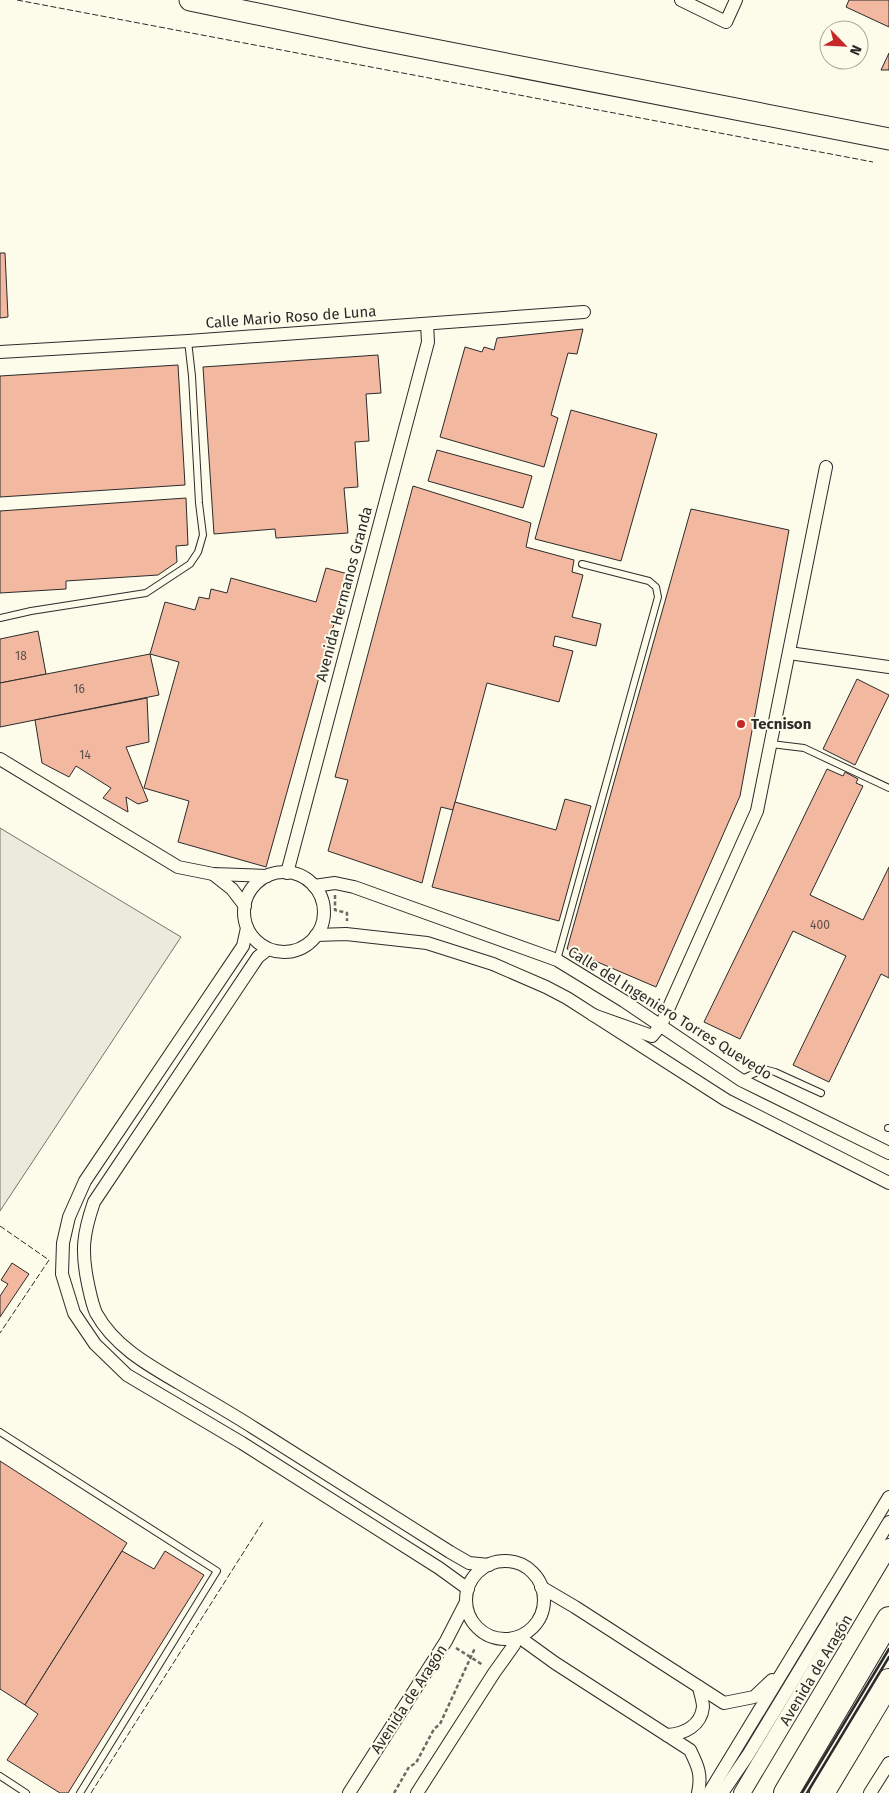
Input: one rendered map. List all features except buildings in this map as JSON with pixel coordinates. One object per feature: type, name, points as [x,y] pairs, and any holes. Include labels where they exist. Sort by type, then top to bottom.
[{"type":"highway","points":[[190,0],[368,37],[889,139]]},
{"type":"highway","points":[[786,1793],[889,1619]]},
{"type":"highway","points":[[822,1793],[889,1682]]},
{"type":"street","points":[[681,0],[726,22],[736,0]]},
{"type":"street","name":"Calle Mario Roso de Luna","points":[[0,352],[188,341],[584,312]]},
{"type":"street","name":"Avenida Hermanos Granda","points":[[287,872],[428,342],[428,324]]},
{"type":"street","points":[[594,1015],[652,1036],[660,1025],[757,811],[826,467]]},
{"type":"street","points":[[789,653],[889,667]]},
{"type":"street","points":[[0,759],[178,867],[214,874],[267,876]]},
{"type":"street","points":[[247,928],[259,944],[268,949],[278,952],[289,952],[299,949],[316,935],[321,926],[323,905],[320,895],[314,886],[306,880],[287,872],[267,876],[254,885],[246,898],[244,913],[247,928],[243,946],[77,1196],[69,1217],[63,1243],[62,1274],[74,1313],[95,1344],[127,1375],[250,1448],[439,1568],[467,1595]]},
{"type":"street","points":[[214,874],[232,888],[245,906]]},
{"type":"street","name":"Calle del Ingeniero Torres Quevedo","points":[[314,886],[335,883],[354,887],[557,960],[624,1001],[741,1080],[889,1153]]},
{"type":"street","points":[[316,935],[346,934],[427,943],[493,964],[546,987],[594,1015],[726,1100],[889,1183]]},
{"type":"street","points":[[268,949],[258,957],[94,1202],[86,1225],[83,1247],[84,1266],[96,1313],[112,1335],[129,1352],[450,1552],[469,1563],[489,1565]]},
{"type":"street","points":[[708,1793],[889,1497]]},
{"type":"street","points":[[722,1793],[748,1755],[889,1522]]},
{"type":"street","name":"Avenida de Aragón","points":[[742,1793],[889,1547]]},
{"type":"street","points":[[510,1562],[520,1565],[529,1570],[541,1587],[542,1611],[537,1622],[529,1631],[518,1637],[493,1638],[482,1632],[468,1614],[467,1595],[473,1579],[489,1565],[510,1562]]},
{"type":"street","points":[[541,1587],[576,1607],[724,1703],[754,1697],[788,1661]]},
{"type":"street","name":"Avenida de Aragón","points":[[348,1793],[446,1641],[467,1595]]},
{"type":"street","points":[[518,1637],[690,1750],[697,1764],[701,1780],[698,1793]]},
{"type":"street","points":[[417,1793],[518,1637]]},
{"type":"street","points":[[667,1736],[679,1735],[692,1728],[700,1717],[703,1706],[699,1687]]},
{"type":"street","points":[[870,1793],[889,1763]]},
{"type":"lane","points":[[0,618],[31,611],[146,593],[190,564],[198,552],[203,535],[188,341]]},
{"type":"lane","points":[[557,960],[658,597],[656,587],[649,581],[582,564]]},
{"type":"lane","points":[[771,744],[804,748],[889,788]]},
{"type":"lane","points":[[741,1080],[764,1069],[775,1072],[821,1093]]},
{"type":"lane","points":[[0,1432],[217,1571],[80,1793]]},
{"type":"lane","points":[[0,1776],[26,1793]]},
{"type":"path","points":[[336,894],[335,910],[347,913],[347,922]]},
{"type":"path","points":[[453,1646],[486,1667]]},
{"type":"path","points":[[394,1793],[410,1767],[416,1763],[434,1729],[440,1724],[475,1648]]},
{"type":"shaded area","points":[[0,828],[181,937],[0,1211]]},
{"type":"fence","points":[[17,0],[873,162]]},
{"type":"fence","points":[[0,1226],[49,1260],[0,1333]]},
{"type":"fence","points":[[91,1793],[264,1520]]},
{"type":"wall","points":[[802,1793],[889,1649]]},
{"type":"wall","points":[[807,1793],[889,1657]]},
{"type":"place","name":"Tecnison","points":[[741,724]]}]
